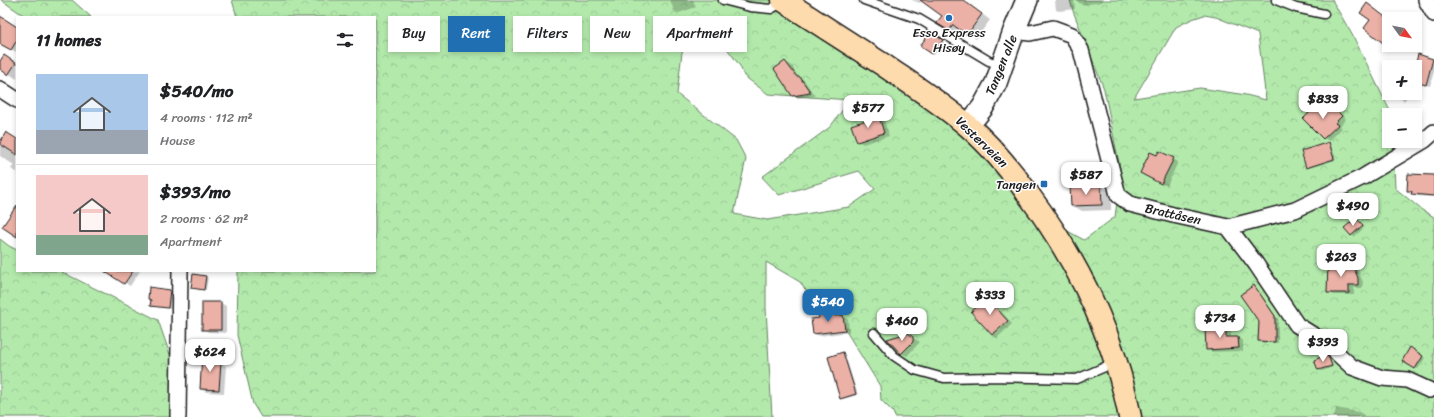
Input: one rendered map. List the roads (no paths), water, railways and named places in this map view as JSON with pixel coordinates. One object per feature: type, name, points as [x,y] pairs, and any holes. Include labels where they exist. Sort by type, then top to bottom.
[{"type":"main road","name":"Vesterveien","points":[[784,0],[914,86],[968,126],[990,147],[1010,170],[1058,236],[1081,278],[1102,323],[1117,362],[1130,417]]},
{"type":"main road","name":"Tangen alle","points":[[968,126],[983,107],[996,84],[1014,31],[1027,0]]},
{"type":"street","points":[[1426,0],[1434,14]]},
{"type":"street","name":"Brattåsen","points":[[1014,31],[1030,33],[1053,28],[1072,35],[1082,50],[1118,195],[1130,204],[1173,215],[1228,227],[1295,210],[1363,177],[1425,140],[1434,132]]},
{"type":"street","points":[[0,89],[16,99]]},
{"type":"street","points":[[1228,227],[1256,264],[1297,325],[1326,343],[1352,367],[1382,378],[1408,380],[1429,390]]},
{"type":"street","points":[[178,417],[180,272]]},
{"type":"lane","points":[[722,0],[750,7],[771,9],[784,0]]},
{"type":"lane","points":[[864,0],[919,19],[989,61],[1002,66]]},
{"type":"lane","points":[[1276,0],[1296,8],[1324,14]]},
{"type":"lane","points":[[874,334],[894,356],[916,370],[944,378],[992,377],[1077,379],[1117,362]]},
{"type":"place","name":"Esso Express Hisøy","points":[[949,18]]},
{"type":"place","name":"Tangen","points":[[1044,184]]}]
